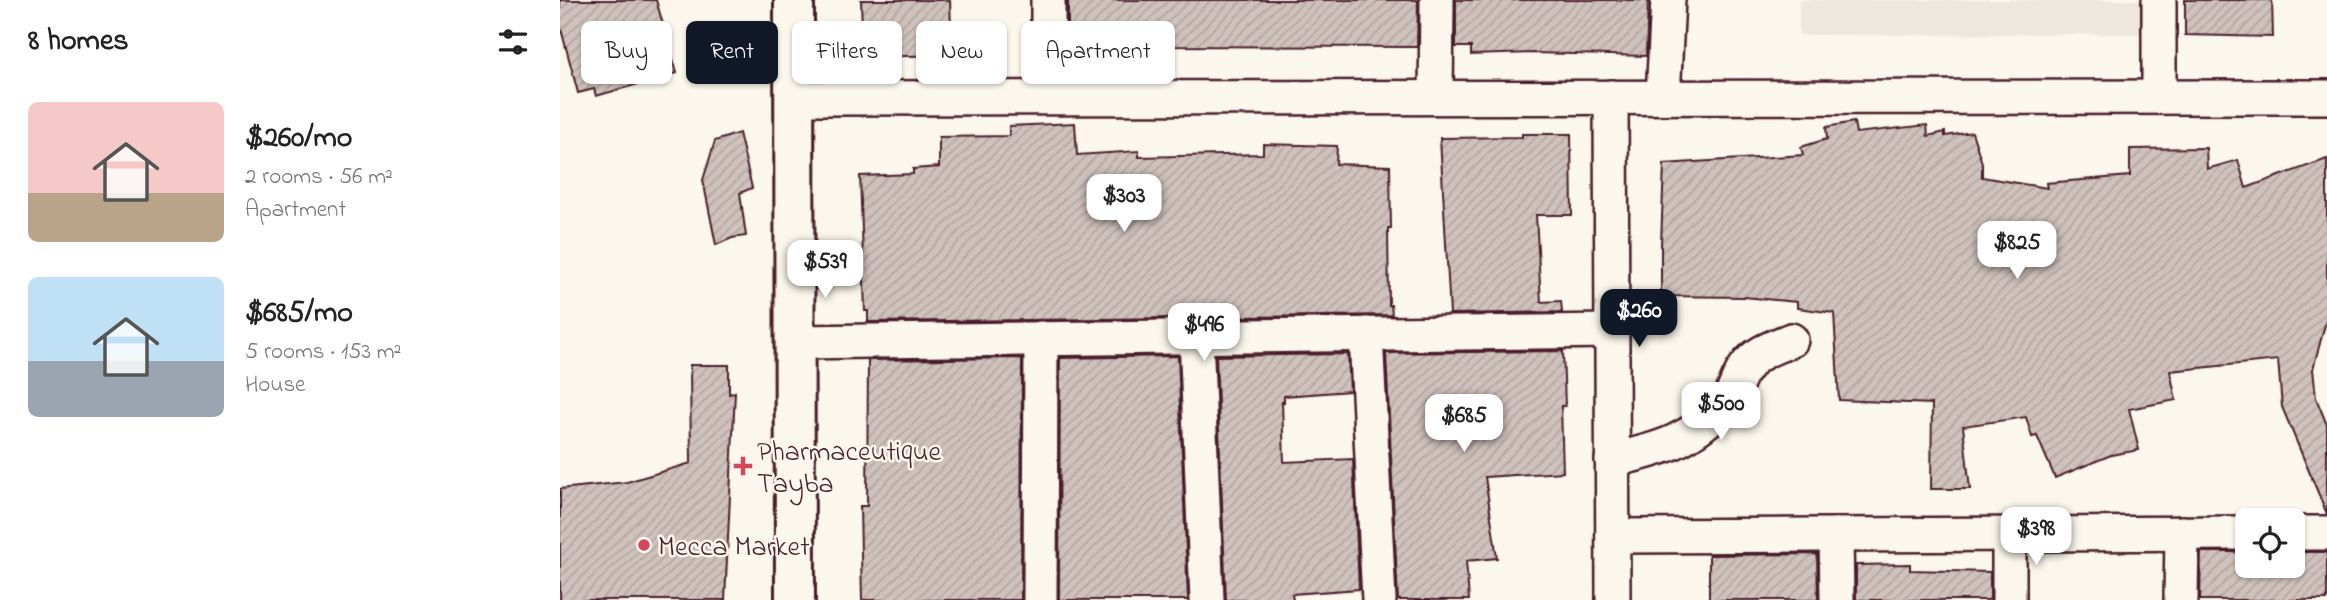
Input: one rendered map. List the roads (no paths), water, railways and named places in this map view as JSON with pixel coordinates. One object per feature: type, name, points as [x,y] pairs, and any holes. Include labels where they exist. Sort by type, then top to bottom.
[{"type":"street","points":[[794,0],[795,600]]},
{"type":"street","points":[[1048,0],[1048,97]]},
{"type":"street","points":[[1436,97],[1437,0]]},
{"type":"street","points":[[1663,97],[1668,0]]},
{"type":"street","points":[[2159,0],[2159,97]]},
{"type":"street","points":[[1611,97],[1613,600]]},
{"type":"street","points":[[795,98],[2327,97]]},
{"type":"street","points":[[796,342],[1612,331]]},
{"type":"street","points":[[1366,334],[1379,600]]},
{"type":"street","points":[[1196,336],[1207,600]]},
{"type":"street","points":[[1040,600],[1041,338]]},
{"type":"street","points":[[1612,460],[1659,449],[1687,436],[1729,400],[1745,367],[1763,351],[1791,340]]},
{"type":"street","points":[[2181,600],[2182,533]]},
{"type":"street","points":[[1613,536],[2235,533]]},
{"type":"street","points":[[2305,533],[2327,533]]},
{"type":"street","points":[[2008,534],[2009,600]]},
{"type":"street","points":[[1836,535],[1837,600]]},
{"type":"place","name":"Pharmaceutique Tayba","points":[[743,466]]},
{"type":"place","name":"Mecca Market","points":[[644,545]]}]
